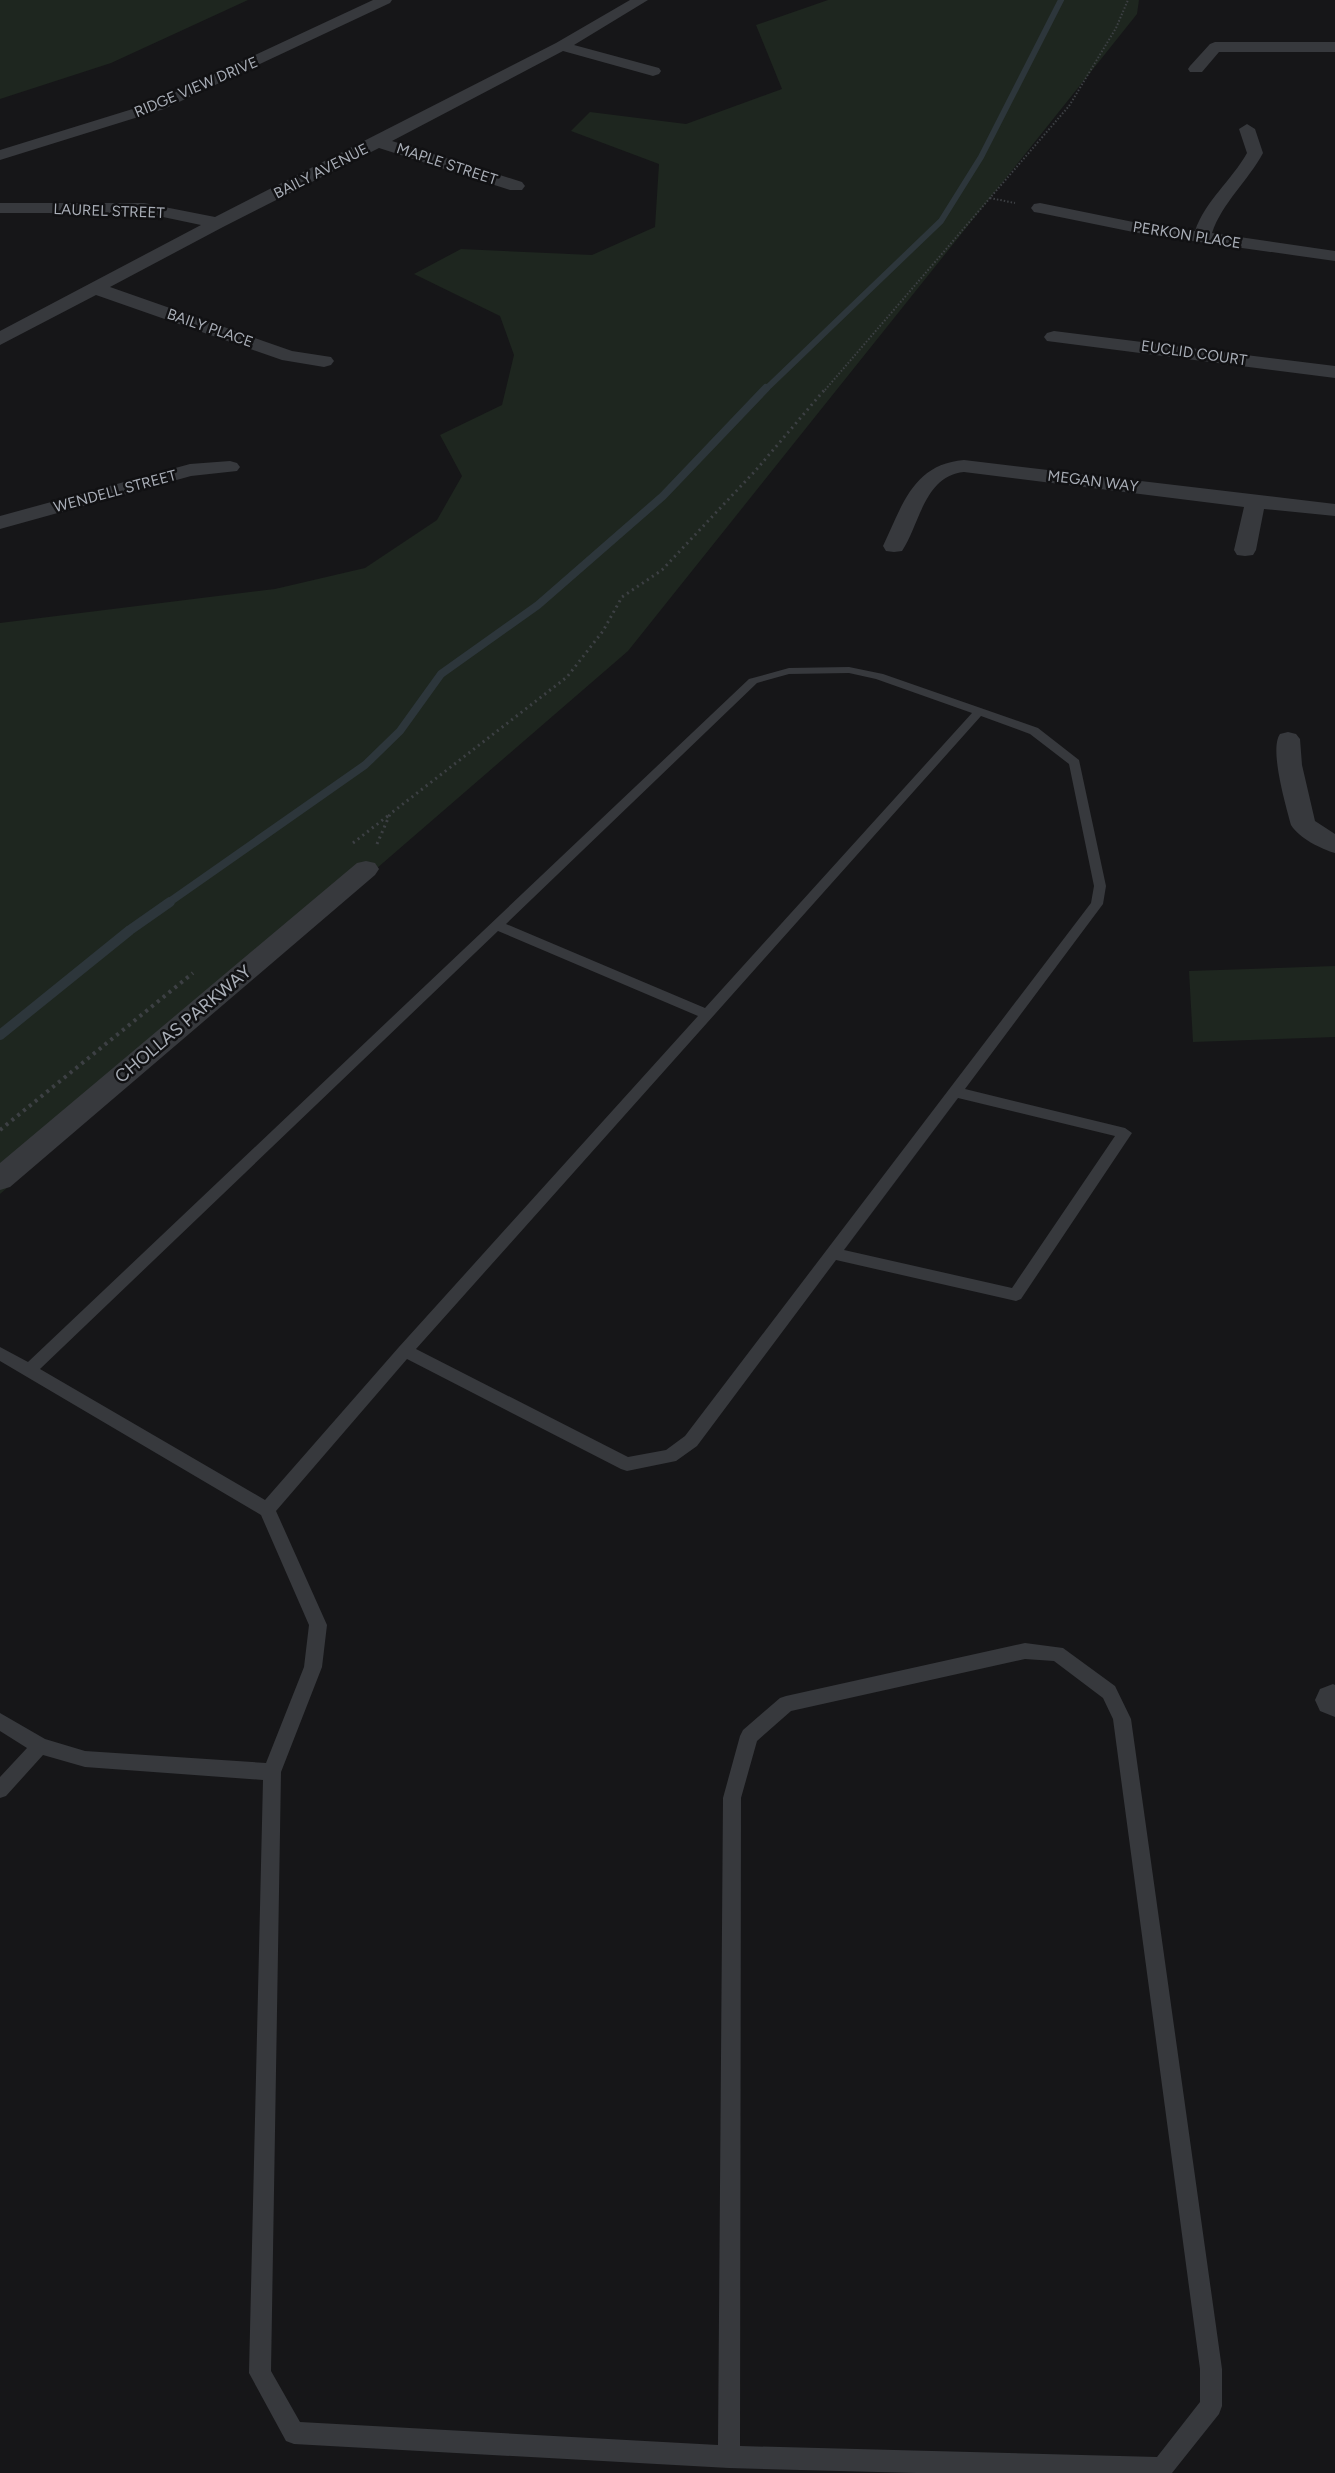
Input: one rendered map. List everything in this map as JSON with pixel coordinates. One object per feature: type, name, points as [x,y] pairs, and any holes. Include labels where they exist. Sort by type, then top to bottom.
[{"type":"street","name":"RIDGE VIEW DRIVE","points":[[0,155],[158,106],[385,0]]},
{"type":"street","name":"BAILY AVENUE","points":[[0,339],[217,223],[561,46],[641,0]]},
{"type":"street","points":[[561,46],[653,71]]},
{"type":"street","points":[[1196,69],[1215,47],[1335,47]]},
{"type":"street","points":[[1202,237],[1206,222],[1222,198],[1248,170],[1255,153],[1247,129]]},
{"type":"street","name":"MAPLE STREET","points":[[378,142],[516,186]]},
{"type":"street","name":"PERKON PLACE","points":[[1040,207],[1143,229],[1335,256]]},
{"type":"street","name":"LAUREL STREET","points":[[0,208],[144,208],[217,223]]},
{"type":"street","name":"BAILY PLACE","points":[[97,289],[289,356],[324,361]]},
{"type":"street","name":"EUCLID COURT","points":[[1054,337],[1137,345],[1335,372]]},
{"type":"street","name":"WENDELL STREET","points":[[0,523],[190,470],[231,467]]},
{"type":"street","name":"MEGAN WAY","points":[[894,546],[927,480],[947,468],[976,467],[1075,477],[1255,503],[1335,510]]},
{"type":"street","points":[[1245,550],[1255,503]]},
{"type":"street","points":[[1288,739],[1290,765],[1303,825],[1335,845]]},
{"type":"street","name":"CHOLLAS PARKWAY","points":[[0,1179],[366,869]]},
{"type":"lane","points":[[29,1370],[753,681],[789,672],[849,670],[879,676],[1034,731],[1075,763],[1100,886],[1097,904],[691,1441],[670,1456],[627,1464],[405,1351]]},
{"type":"lane","points":[[267,1510],[405,1351],[978,713]]},
{"type":"lane","points":[[496,925],[708,1015]]},
{"type":"lane","points":[[834,1254],[1016,1295],[1125,1133],[955,1092]]},
{"type":"lane","points":[[0,1353],[267,1510],[318,1625],[313,1667],[272,1772],[260,2373],[294,2433],[729,2457],[1162,2468],[1211,2406],[1211,2369],[1122,1719],[1109,1692],[1057,1653],[1025,1651],[786,1704],[749,1736],[732,1798],[729,2457]]},
{"type":"lane","points":[[0,1721],[40,1746],[85,1759],[272,1772]]},
{"type":"lane","points":[[0,1790],[40,1746]]},
{"type":"path","points":[[366,869],[390,814],[567,677],[603,631],[622,597],[662,570],[756,470],[1069,106],[1116,28],[1128,0]]},
{"type":"shaded area","points":[[0,0],[248,0],[111,63],[0,99]]},
{"type":"shaded area","points":[[828,0],[1139,0],[1137,14],[628,651],[0,1194],[0,623],[275,589],[365,568],[437,520],[462,476],[440,435],[502,405],[514,355],[500,316],[414,274],[461,249],[592,255],[655,227],[659,164],[571,131],[590,112],[686,124],[782,89],[756,25]]},
{"type":"shaded area","points":[[1335,966],[1335,1037],[1193,1042],[1189,971]]},
{"type":"waterway","points":[[765,390],[941,221],[981,157],[1061,0]]},
{"type":"waterway","points":[[168,903],[365,765],[400,731],[441,674],[538,605],[663,496],[766,388]]},
{"type":"waterway","points":[[0,1035],[130,930],[170,902]]}]
